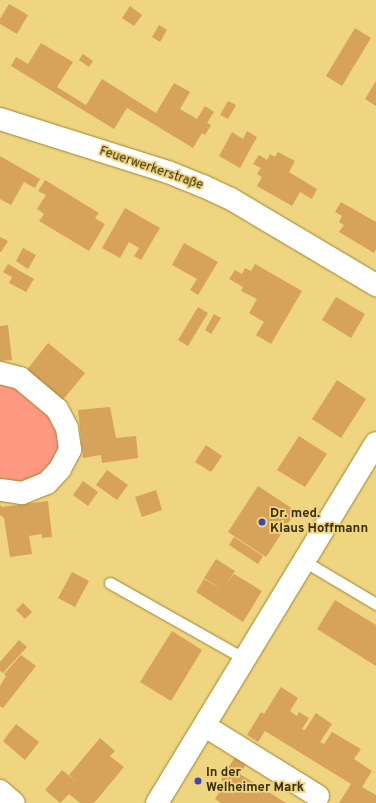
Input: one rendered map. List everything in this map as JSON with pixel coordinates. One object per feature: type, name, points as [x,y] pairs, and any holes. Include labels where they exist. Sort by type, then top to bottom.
[{"type":"street","name":"Feuerwerkerstraße","points":[[0,119],[168,172],[203,186],[231,199],[376,285]]},
{"type":"street","points":[[0,373],[20,378],[57,409],[67,428],[70,450],[60,469],[47,483],[22,494],[0,490]]},
{"type":"street","points":[[158,803],[376,443]]},
{"type":"street","points":[[205,726],[318,796]]},
{"type":"street","points":[[0,791],[14,803]]},
{"type":"lane","points":[[304,560],[376,604]]},
{"type":"lane","points":[[110,583],[244,659]]},
{"type":"shaded area","points":[[0,380],[17,387],[36,400],[59,429],[60,446],[53,460],[42,473],[23,482],[5,481],[0,478]]},
{"type":"building","points":[[9,4],[28,15],[17,34],[0,24],[0,19]]},
{"type":"building","points":[[130,6],[142,15],[134,26],[122,18]]},
{"type":"building","points":[[159,25],[167,30],[160,42],[152,37]]},
{"type":"building","points":[[355,28],[371,38],[342,86],[326,76]]},
{"type":"building","points":[[41,43],[73,62],[57,87],[86,105],[102,79],[156,113],[174,83],[190,92],[180,109],[197,119],[205,106],[214,112],[207,123],[211,125],[205,135],[202,133],[193,148],[127,108],[114,129],[11,66],[16,57],[28,64]]},
{"type":"building","points":[[83,54],[93,61],[89,67],[79,60]]},
{"type":"building","points":[[376,81],[376,106],[365,99]]},
{"type":"building","points":[[228,101],[236,105],[228,119],[220,115]]},
{"type":"building","points":[[247,131],[257,137],[240,168],[219,156],[232,132],[243,139]]},
{"type":"building","points":[[278,152],[295,161],[289,172],[317,189],[312,199],[300,192],[292,206],[257,186],[262,177],[257,174],[261,168],[253,164],[259,155],[267,160],[270,154],[275,157]]},
{"type":"building","points":[[0,156],[40,179],[35,188],[24,182],[11,205],[0,199]]},
{"type":"building","points":[[45,180],[99,213],[95,218],[105,224],[89,251],[39,221],[44,214],[37,209],[46,195],[38,191]]},
{"type":"building","points":[[341,202],[376,222],[376,249],[374,253],[339,232],[344,225],[339,222],[342,216],[335,212]]},
{"type":"building","points":[[125,208],[160,228],[141,260],[134,256],[139,248],[129,242],[120,258],[102,248]]},
{"type":"building","points":[[0,237],[8,241],[1,252],[0,252]]},
{"type":"building","points":[[184,243],[218,262],[198,295],[190,290],[197,279],[172,265]]},
{"type":"building","points":[[23,248],[36,255],[28,269],[16,261]]},
{"type":"building","points":[[8,264],[34,279],[26,292],[9,283],[12,277],[3,272]]},
{"type":"building","points":[[255,264],[302,291],[271,344],[256,335],[264,322],[249,313],[257,299],[241,291],[243,287],[229,279],[235,270],[242,274],[245,268],[251,271]]},
{"type":"building","points":[[336,297],[365,314],[351,338],[322,320]]},
{"type":"building","points":[[198,307],[208,313],[188,346],[178,340]]},
{"type":"building","points":[[214,314],[221,318],[211,334],[205,330]]},
{"type":"building","points":[[8,325],[12,360],[0,361],[0,326]]},
{"type":"building","points":[[48,343],[85,373],[62,401],[26,371]]},
{"type":"building","points":[[337,380],[366,399],[341,438],[312,419]]},
{"type":"building","points":[[110,407],[116,438],[136,436],[138,458],[102,463],[101,455],[83,458],[78,410]]},
{"type":"building","points":[[299,436],[327,454],[305,487],[277,470]]},
{"type":"building","points":[[206,445],[222,456],[211,472],[195,462]]},
{"type":"building","points":[[107,470],[128,485],[117,500],[96,485]]},
{"type":"building","points":[[83,481],[98,492],[88,506],[73,495]]},
{"type":"building","name":"Dr. med. Klaus Hoffmann","points":[[258,486],[296,511],[266,557],[228,532]]},
{"type":"building","points":[[156,490],[162,510],[142,517],[135,497]]},
{"type":"building","points":[[48,501],[52,537],[42,538],[42,534],[29,536],[32,554],[10,557],[4,518],[0,515],[0,505],[2,507]]},
{"type":"building","points":[[234,537],[263,556],[258,564],[229,545]]},
{"type":"building","points":[[216,559],[235,571],[227,583],[234,574],[262,591],[243,622],[196,592],[204,579],[223,590],[204,578]]},
{"type":"building","points":[[72,572],[89,581],[75,607],[58,598]]},
{"type":"building","points":[[335,600],[376,625],[376,666],[317,629]]},
{"type":"building","points":[[23,603],[32,612],[25,619],[16,610]]},
{"type":"building","points":[[172,631],[202,650],[171,701],[140,682]]},
{"type":"building","points":[[19,640],[27,647],[3,673],[0,671],[0,662]]},
{"type":"building","points":[[21,655],[36,666],[3,708],[0,706],[0,686],[6,676],[4,674]]},
{"type":"building","points":[[281,687],[298,698],[290,711],[297,716],[299,712],[309,718],[302,729],[305,730],[316,713],[332,724],[320,742],[324,744],[332,732],[361,749],[354,759],[372,771],[362,787],[376,795],[376,803],[339,803],[351,784],[265,731],[258,742],[247,735],[261,712],[264,714]]},
{"type":"building","points":[[16,724],[39,742],[25,760],[3,741]]},
{"type":"building","points":[[100,738],[115,751],[110,756],[124,767],[94,803],[80,803],[69,794],[60,803],[45,790],[62,770],[78,783],[69,775]]},
{"type":"building","points":[[235,757],[246,764],[240,774],[286,803],[221,803],[215,799],[225,782],[221,780]]},
{"type":"place","name":"Dr. med. Klaus Hoffmann","points":[[262,522]]},
{"type":"place","name":"In der Welheimer Mark","points":[[198,781]]}]
